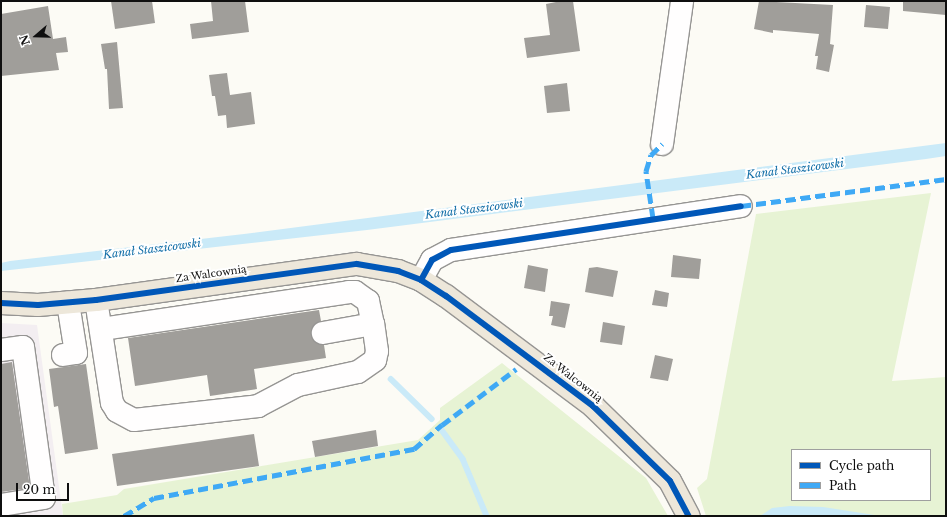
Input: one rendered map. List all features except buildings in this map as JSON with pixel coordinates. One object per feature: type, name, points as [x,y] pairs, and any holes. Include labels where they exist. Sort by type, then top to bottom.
[{"type":"main road","name":"Za Walcownią","points":[[1,303],[26,305],[68,303],[357,264],[385,267],[421,280],[593,406],[662,472],[685,507]]},
{"type":"street","points":[[662,144],[682,1]]},
{"type":"street","points":[[421,280],[432,260],[451,250],[740,206]]},
{"type":"street","points":[[96,300],[102,329],[112,403],[124,416],[142,421],[258,406],[298,385],[358,372],[375,360],[377,351],[368,301],[355,292],[102,329]]},
{"type":"street","points":[[62,355],[76,353],[68,303]]},
{"type":"street","points":[[322,334],[373,324]]},
{"type":"street","points":[[1,350],[23,347],[44,498],[1,504]]},
{"type":"shaded area","points":[[1,323],[37,325],[63,516],[1,516]]},
{"type":"green space","points":[[931,193],[892,381],[946,377],[946,516],[706,516],[697,488],[707,479],[756,214]]},
{"type":"green space","points":[[502,363],[646,478],[668,516],[63,516],[62,504],[117,495],[124,489],[418,440],[440,420],[440,408]]},
{"type":"water","name":"Kanał Staszicowski","points":[[946,143],[946,156],[926,159],[367,230],[1,271],[1,263],[10,261],[244,234]]},
{"type":"water","points":[[790,506],[823,507],[881,516],[760,516],[772,508]]},
{"type":"waterway","points":[[391,379],[432,419]]},
{"type":"waterway","points":[[442,430],[463,459],[487,516]]},
{"type":"marked path","points":[[653,218],[646,171],[651,155],[662,144]]},
{"type":"marked path","points":[[741,206],[946,179]]},
{"type":"marked path","points":[[124,516],[154,498],[414,449],[442,425],[516,369]]},
{"type":"cycle path","points":[[421,280],[432,260],[451,250],[741,206]]},
{"type":"cycle path","points":[[1,303],[38,305],[96,300],[357,264],[398,271],[421,280],[446,296],[593,406],[670,481],[689,516]]}]
